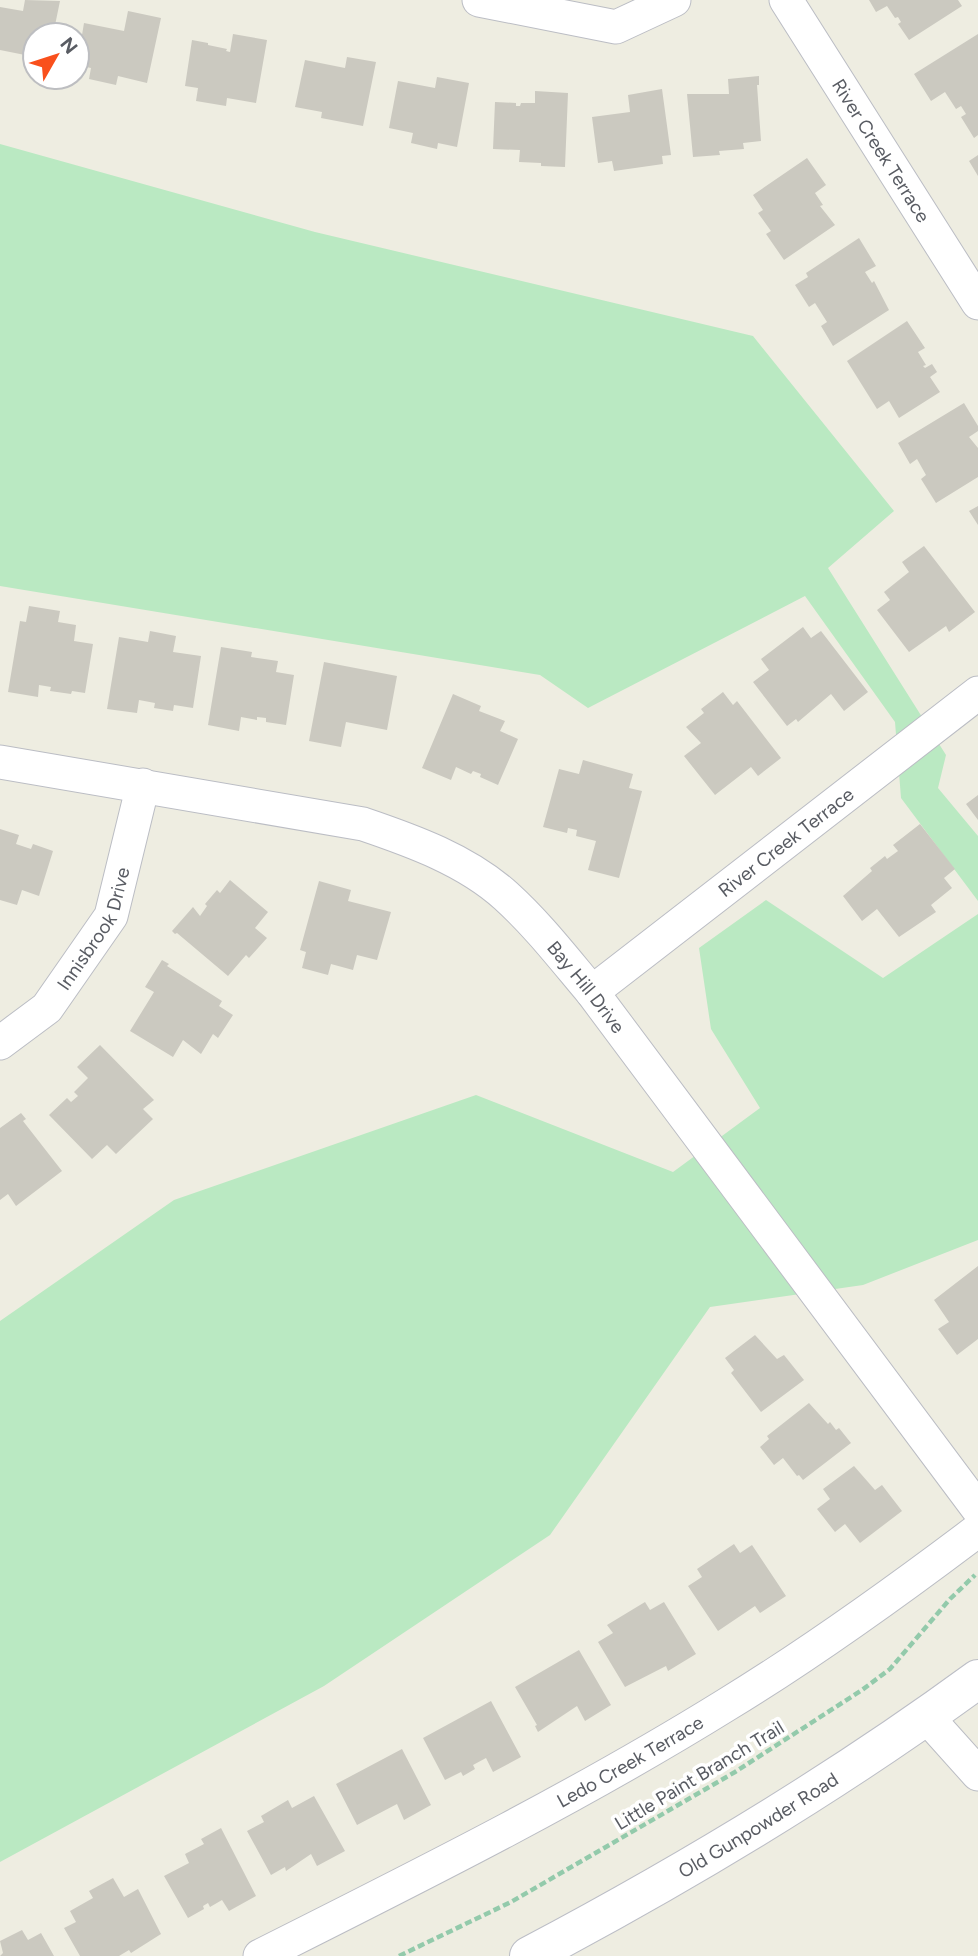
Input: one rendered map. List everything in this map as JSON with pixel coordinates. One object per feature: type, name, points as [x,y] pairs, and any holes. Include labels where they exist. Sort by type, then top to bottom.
[{"type":"main road","name":"Old Gunpowder Road","points":[[529,1956],[748,1833],[978,1679]]},
{"type":"street","points":[[479,0],[616,27],[674,0]]},
{"type":"street","name":"River Creek Terrace","points":[[786,0],[978,303]]},
{"type":"street","name":"River Creek Terrace","points":[[592,992],[978,693]]},
{"type":"street","name":"Bay Hill Drive","points":[[0,762],[363,824],[415,841],[463,866],[505,895],[592,992],[978,1509]]},
{"type":"street","name":"Innisbrook Drive","points":[[0,1043],[47,1008],[111,916],[143,785]]},
{"type":"street","name":"Ledo Creek Terrace","points":[[260,1956],[439,1866],[684,1731],[887,1599],[978,1530]]},
{"type":"street","points":[[926,1716],[978,1774]]},
{"type":"path","name":"Little Paint Branch Trail","points":[[399,1956],[523,1895],[735,1772],[862,1690],[890,1670],[950,1599],[978,1572]]},
{"type":"green space","points":[[0,144],[315,232],[753,336],[894,511],[828,568],[946,755],[938,788],[978,836],[978,901],[901,798],[895,722],[805,596],[588,708],[540,675],[0,586]]},
{"type":"green space","points":[[766,900],[883,978],[978,914],[978,1240],[863,1285],[710,1307],[550,1535],[324,1686],[0,1862],[0,1321],[174,1200],[476,1095],[673,1172],[760,1108],[711,1029],[699,948]]},
{"type":"building","points":[[25,0],[60,1],[56,21],[21,21],[21,54],[0,50],[0,7],[23,11]]},
{"type":"building","points":[[869,0],[958,0],[962,6],[909,40],[898,24],[901,22],[898,17],[895,18],[887,6],[876,12]]},
{"type":"building","points":[[128,11],[161,18],[147,83],[118,76],[116,85],[91,79],[91,24],[124,31]]},
{"type":"building","points":[[233,34],[267,40],[256,103],[227,98],[226,106],[196,101],[198,88],[185,86],[192,40],[230,52]]},
{"type":"building","points":[[978,34],[978,135],[974,138],[961,117],[966,114],[961,106],[956,109],[945,92],[931,101],[914,74]]},
{"type":"building","points":[[347,57],[376,62],[363,126],[321,118],[322,112],[295,107],[305,60],[345,68]]},
{"type":"building","points":[[759,76],[757,85],[761,141],[743,143],[744,149],[719,151],[720,155],[693,157],[687,94],[729,94],[728,79]]},
{"type":"building","points":[[437,77],[469,83],[457,147],[438,143],[437,149],[411,143],[413,133],[389,128],[398,81],[435,88]]},
{"type":"building","points":[[662,89],[671,155],[662,156],[663,164],[614,171],[612,161],[598,163],[592,117],[630,112],[628,95]]},
{"type":"building","points":[[535,91],[568,93],[565,167],[519,162],[520,150],[493,149],[495,102],[516,103],[516,106],[521,103],[535,103]]},
{"type":"building","points":[[978,155],[978,176],[969,161]]},
{"type":"building","points":[[807,158],[826,185],[815,193],[823,205],[820,206],[835,225],[784,260],[766,234],[771,231],[758,213],[763,210],[753,195]]},
{"type":"building","points":[[859,238],[876,266],[865,272],[872,283],[874,281],[889,310],[833,346],[821,326],[827,322],[815,303],[809,307],[795,285],[808,277],[806,273]]},
{"type":"building","points":[[907,321],[925,348],[918,352],[926,365],[923,366],[925,368],[932,364],[937,372],[930,377],[940,392],[899,418],[889,401],[877,409],[847,361]]},
{"type":"building","points":[[964,403],[978,426],[978,431],[969,437],[978,448],[978,477],[936,503],[921,479],[926,475],[917,459],[910,464],[898,443]]},
{"type":"building","points":[[978,506],[978,525],[969,511]]},
{"type":"building","points":[[924,546],[975,612],[949,632],[946,626],[909,652],[877,610],[890,600],[884,592],[909,572],[902,562]]},
{"type":"building","points":[[29,606],[60,611],[58,622],[76,625],[74,641],[93,644],[85,693],[50,691],[51,687],[39,685],[38,697],[8,692],[20,621],[26,622]]},
{"type":"building","points":[[803,627],[811,638],[821,631],[868,692],[844,711],[831,694],[798,722],[796,719],[787,726],[753,682],[769,670],[761,659]]},
{"type":"building","points":[[150,631],[176,636],[173,652],[201,656],[193,708],[174,705],[173,711],[154,708],[155,703],[139,700],[137,713],[107,709],[119,637],[148,642]]},
{"type":"building","points":[[221,647],[252,652],[251,657],[278,661],[276,672],[294,675],[286,725],[266,722],[266,718],[257,717],[257,720],[241,717],[239,731],[208,725]]},
{"type":"building","points":[[324,662],[397,676],[387,730],[346,722],[341,747],[309,741]]},
{"type":"building","points":[[723,692],[733,705],[737,701],[781,758],[758,776],[751,767],[715,795],[684,756],[701,743],[686,727],[704,713],[701,709]]},
{"type":"building","points":[[453,694],[481,706],[479,711],[505,721],[500,731],[518,739],[498,785],[480,777],[481,774],[473,771],[471,774],[456,767],[451,780],[422,768]]},
{"type":"building","points":[[583,760],[633,774],[629,788],[642,791],[619,878],[588,870],[596,841],[576,836],[577,830],[568,828],[567,833],[543,827],[559,769],[579,774]]},
{"type":"building","points":[[978,795],[978,820],[966,804]]},
{"type":"building","points":[[920,824],[955,869],[944,878],[952,888],[931,905],[936,912],[899,937],[877,909],[862,921],[843,896],[872,871],[870,868],[885,856],[887,859],[898,851],[893,845]]},
{"type":"building","points":[[0,829],[19,835],[16,844],[31,849],[33,844],[53,851],[39,896],[22,890],[17,905],[0,900]]},
{"type":"building","points":[[230,880],[268,912],[255,928],[267,938],[249,958],[246,955],[228,976],[172,931],[193,907],[200,916],[207,906],[205,904],[217,890],[220,893]]},
{"type":"building","points":[[319,881],[351,890],[348,901],[391,912],[377,960],[357,955],[353,970],[331,964],[328,975],[302,968],[306,952],[300,950]]},
{"type":"building","points":[[162,960],[169,964],[167,966],[222,1001],[219,1006],[233,1015],[218,1038],[213,1034],[201,1054],[183,1040],[173,1057],[130,1031],[154,992],[145,987]]},
{"type":"building","points":[[100,1045],[154,1100],[143,1109],[153,1119],[116,1154],[107,1145],[92,1159],[49,1115],[67,1098],[71,1102],[78,1096],[74,1092],[88,1078],[77,1067]]},
{"type":"building","points":[[21,1113],[26,1119],[23,1121],[62,1171],[16,1206],[8,1194],[0,1200],[0,1128]]},
{"type":"building","points":[[978,1266],[978,1339],[957,1355],[938,1329],[949,1322],[934,1300]]},
{"type":"building","points":[[755,1335],[777,1359],[784,1355],[804,1380],[761,1412],[731,1373],[734,1370],[725,1358]]},
{"type":"building","points":[[809,1403],[828,1424],[830,1422],[836,1430],[839,1428],[851,1443],[803,1480],[783,1458],[774,1465],[760,1447],[769,1439],[767,1436]]},
{"type":"building","points":[[854,1466],[875,1490],[882,1485],[902,1511],[860,1543],[845,1524],[835,1532],[817,1509],[830,1499],[823,1489]]},
{"type":"building","points":[[734,1544],[740,1553],[752,1545],[786,1596],[760,1613],[755,1606],[718,1631],[688,1586],[702,1577],[697,1569]]},
{"type":"building","points":[[645,1602],[650,1610],[664,1602],[696,1654],[668,1671],[666,1666],[625,1687],[598,1642],[613,1633],[607,1625]]},
{"type":"building","points":[[579,1650],[611,1705],[585,1721],[577,1706],[538,1732],[535,1726],[537,1725],[515,1687]]},
{"type":"building","points":[[491,1701],[521,1757],[493,1772],[486,1758],[473,1765],[475,1769],[463,1776],[461,1772],[445,1780],[423,1738]]},
{"type":"building","points":[[402,1749],[431,1805],[404,1820],[397,1804],[357,1825],[336,1784]]},
{"type":"building","points":[[314,1796],[345,1851],[317,1866],[311,1854],[286,1871],[285,1867],[271,1875],[247,1831],[264,1822],[261,1816],[288,1800],[292,1808]]},
{"type":"building","points":[[221,1828],[256,1896],[229,1911],[222,1900],[210,1907],[208,1903],[203,1906],[204,1909],[188,1918],[164,1876],[189,1863],[185,1854],[204,1844],[201,1839]]},
{"type":"building","points":[[113,1878],[124,1897],[138,1889],[161,1934],[131,1953],[129,1950],[119,1956],[80,1956],[64,1928],[76,1922],[70,1911],[93,1898],[89,1891]]},
{"type":"building","points":[[22,1930],[28,1940],[41,1933],[54,1956],[0,1956],[3,1953],[0,1941]]}]
